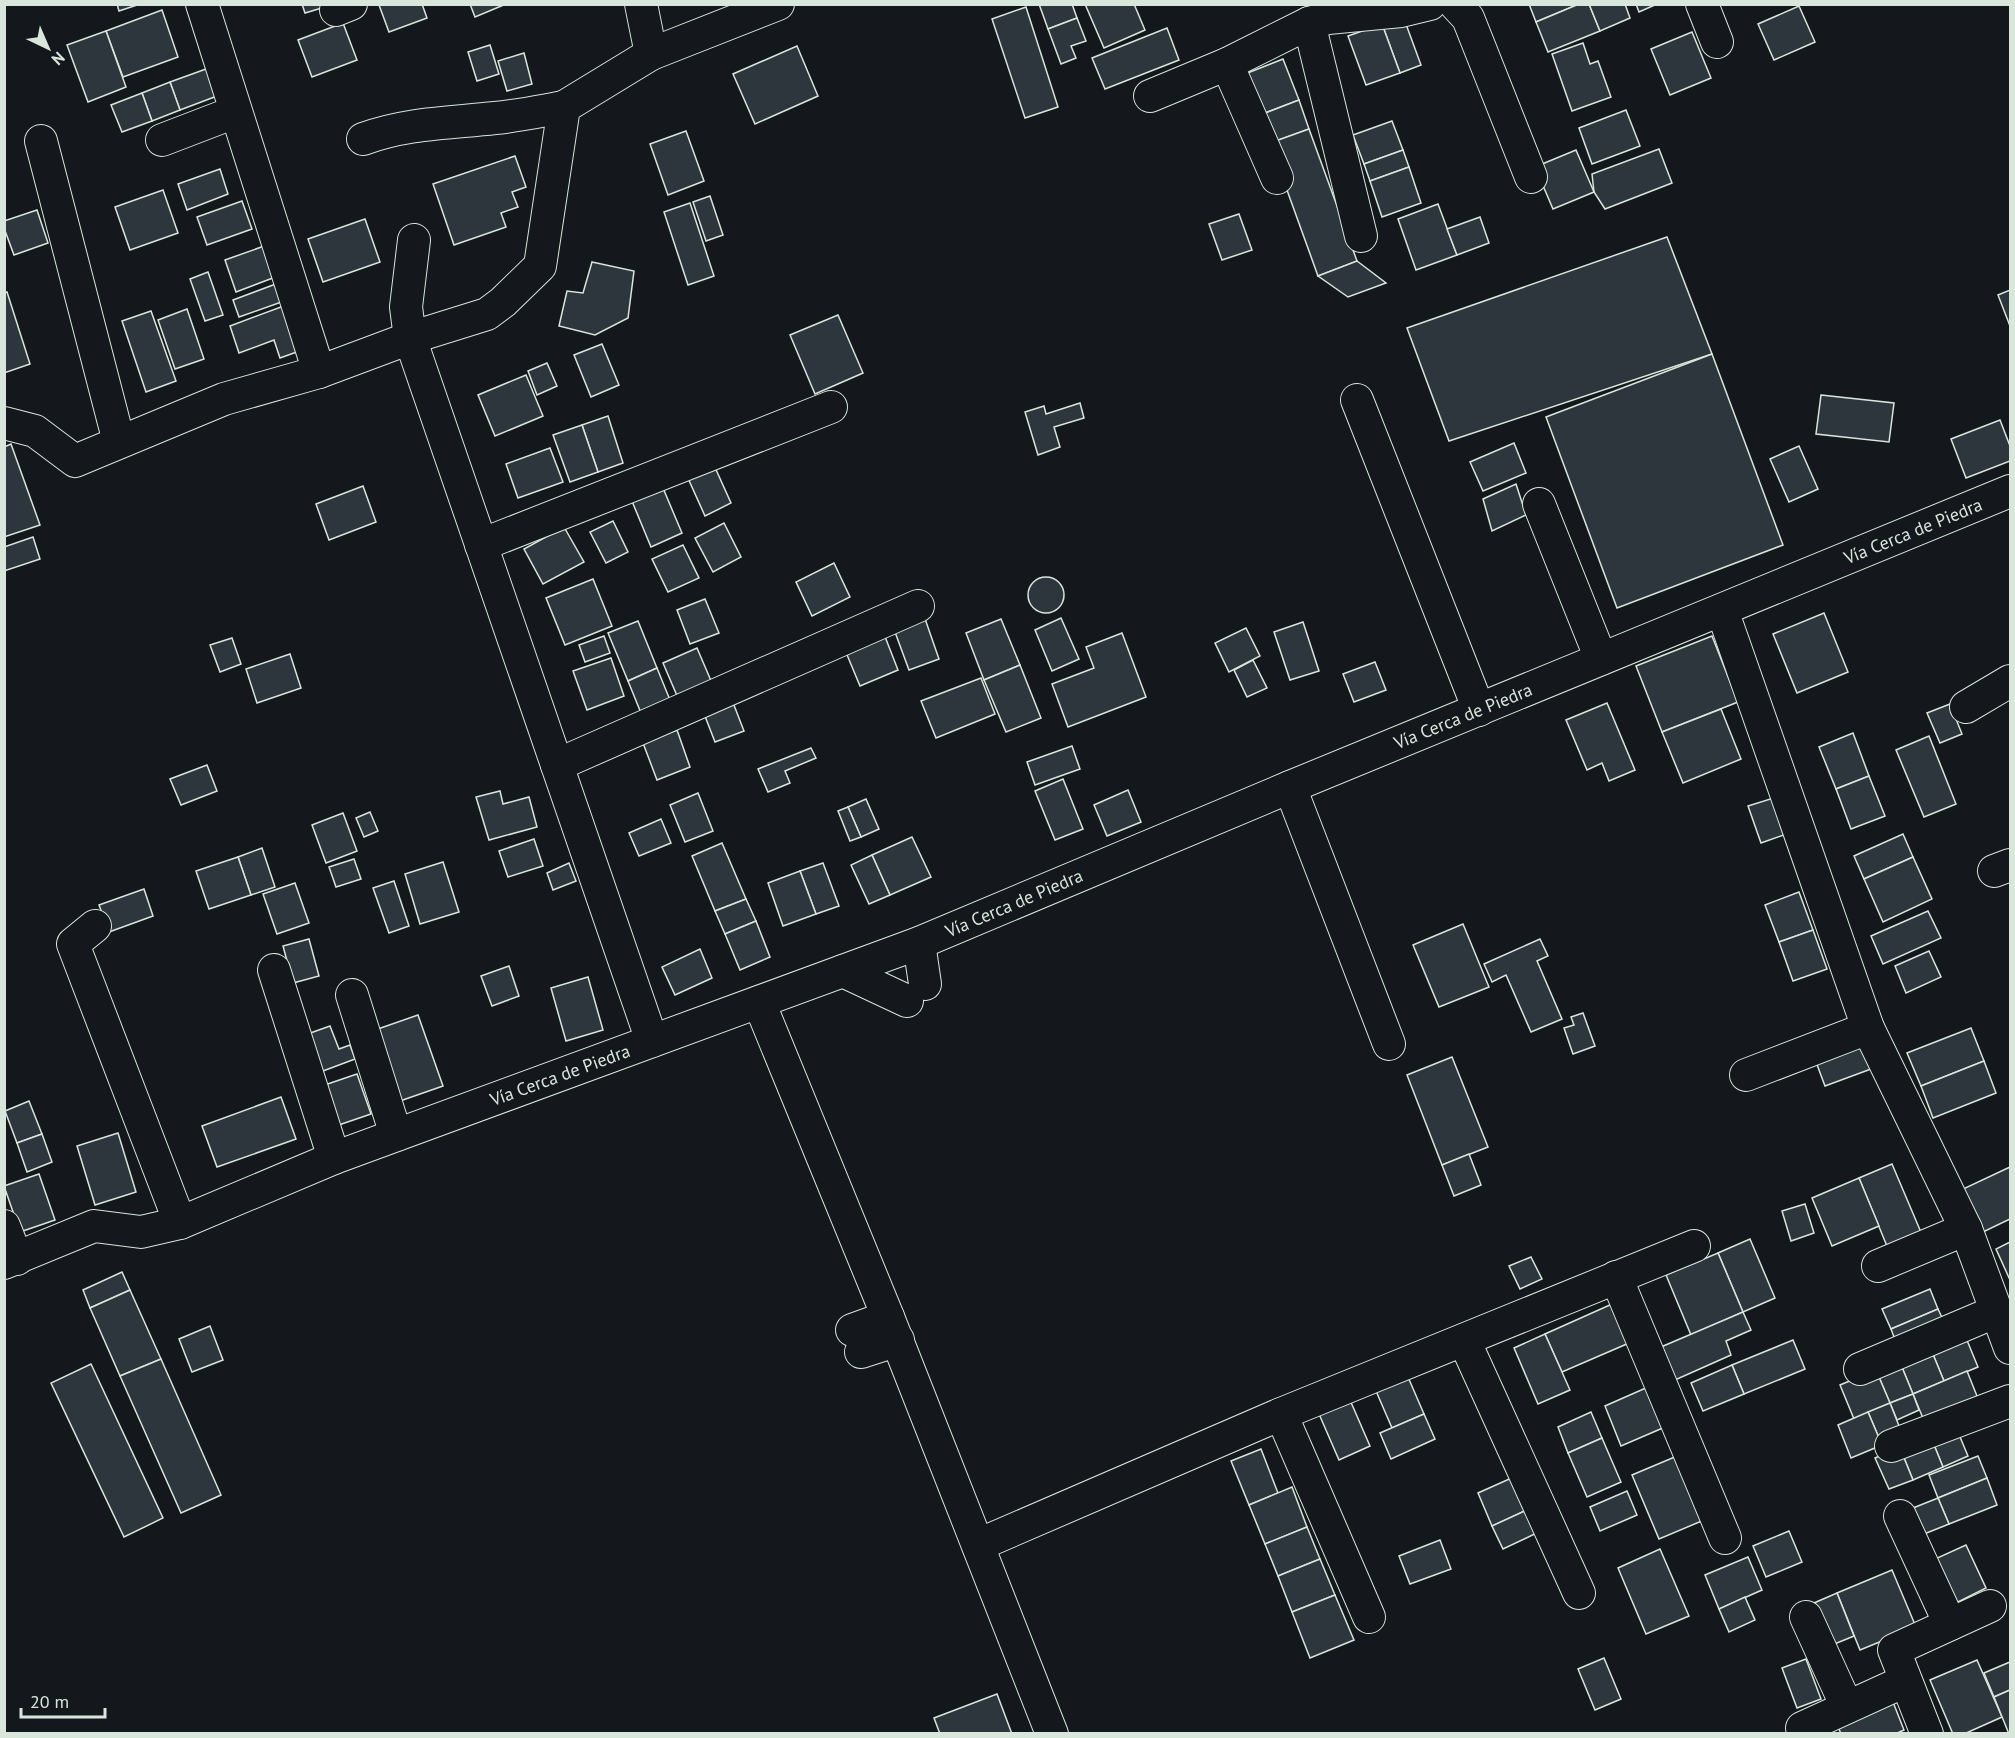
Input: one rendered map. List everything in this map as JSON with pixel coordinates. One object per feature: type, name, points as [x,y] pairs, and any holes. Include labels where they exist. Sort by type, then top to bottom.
[{"type":"street","points":[[202,4],[319,372]]},
{"type":"street","points":[[641,4],[651,54]]},
{"type":"street","points":[[363,139],[388,129],[495,118],[564,107],[651,54],[778,4]]},
{"type":"street","points":[[1150,96],[1227,64],[1320,15],[1401,11],[1430,4]]},
{"type":"street","points":[[1455,4],[1468,18],[1531,177]]},
{"type":"street","points":[[1702,4],[1717,42]]},
{"type":"street","points":[[1320,15],[1361,236]]},
{"type":"street","points":[[1227,64],[1277,178]]},
{"type":"street","points":[[4,423],[35,431],[75,461],[224,399],[319,372],[410,338],[488,314],[540,266],[564,107]]},
{"type":"street","points":[[162,140],[235,112]]},
{"type":"street","points":[[41,141],[119,442]]},
{"type":"street","points":[[414,240],[406,307],[410,338],[652,1041]]},
{"type":"street","points":[[1357,400],[1479,710]]},
{"type":"street","points":[[481,545],[831,407]]},
{"type":"street","name":"Vía Cerca de Piedra","points":[[11,1261],[94,1226],[141,1232],[180,1223],[334,1158],[919,943],[1290,787],[2010,491]]},
{"type":"street","points":[[1539,504],[1601,659]]},
{"type":"street","points":[[557,765],[918,606]]},
{"type":"street","points":[[1722,610],[1868,1028],[1966,1229],[2010,1348]]},
{"type":"street","points":[[1966,707],[2010,681]]},
{"type":"street","points":[[1290,787],[1389,1044]]},
{"type":"street","points":[[95,926],[73,944],[180,1223]]},
{"type":"street","points":[[843,971],[916,993],[919,943]]},
{"type":"street","points":[[274,970],[334,1158]]},
{"type":"street","points":[[352,995],[396,1135]]},
{"type":"street","points":[[759,1002],[893,1329],[1052,1734]]},
{"type":"street","points":[[1746,1075],[1868,1028]]},
{"type":"street","points":[[4,1226],[11,1261]]},
{"type":"street","points":[[1878,1266],[1966,1229]]},
{"type":"street","points":[[978,1545],[1281,1414],[1694,1246]]},
{"type":"street","points":[[1616,1277],[1725,1538]]},
{"type":"street","points":[[1860,1369],[1997,1311]]},
{"type":"street","points":[[857,1341],[893,1329]]},
{"type":"street","points":[[1464,1340],[1579,1593]]},
{"type":"street","points":[[1891,1446],[2010,1401]]},
{"type":"street","points":[[1281,1414],[1369,1617]]},
{"type":"street","points":[[1900,1516],[1950,1624]]},
{"type":"street","points":[[1927,1734],[1894,1650],[1990,1606]]},
{"type":"street","points":[[1806,1617],[1847,1707]]},
{"type":"street","points":[[1802,1728],[1905,1681]]},
{"type":"building","points":[[117,4],[140,4],[119,11]]},
{"type":"building","points":[[302,4],[335,4],[305,13]]},
{"type":"building","points":[[422,4],[427,18],[389,32],[379,5]]},
{"type":"building","points":[[470,4],[506,4],[475,17]]},
{"type":"building","points":[[1039,4],[1072,4],[1077,18],[1048,29]]},
{"type":"building","points":[[1085,4],[1134,4],[1145,30],[1104,48]]},
{"type":"building","points":[[1529,4],[1579,4],[1536,22]]},
{"type":"building","points":[[1579,4],[1589,4],[1600,31],[1548,52],[1536,22]]},
{"type":"building","points":[[1589,4],[1625,4],[1630,18],[1600,31]]},
{"type":"building","points":[[1636,4],[1657,4],[1639,12]]},
{"type":"building","points":[[1799,6],[1815,42],[1774,60],[1758,24]]},
{"type":"building","points":[[1026,7],[1058,107],[1025,118],[992,19]]},
{"type":"building","points":[[162,10],[178,57],[123,77],[106,31]]},
{"type":"building","points":[[1403,16],[1421,65],[1400,73],[1382,24]]},
{"type":"building","points":[[1077,18],[1086,41],[1071,46],[1076,58],[1061,64],[1048,29]]},
{"type":"building","points":[[343,23],[357,60],[312,77],[298,40]]},
{"type":"building","points":[[1382,24],[1400,73],[1366,85],[1348,36]]},
{"type":"building","points":[[1167,28],[1179,60],[1105,89],[1092,58]]},
{"type":"building","points":[[106,31],[126,87],[88,102],[67,45]]},
{"type":"building","points":[[1692,32],[1711,78],[1670,95],[1651,49]]},
{"type":"building","points":[[1583,43],[1590,64],[1598,61],[1611,97],[1572,111],[1552,54]]},
{"type":"building","points":[[490,45],[499,74],[477,81],[468,52]]},
{"type":"building","points":[[797,46],[818,96],[755,124],[733,74]]},
{"type":"building","points":[[524,53],[532,84],[507,91],[498,61]]},
{"type":"building","points":[[1283,59],[1299,100],[1260,115],[1245,74]]},
{"type":"building","points":[[206,69],[217,96],[180,110],[170,82]]},
{"type":"building","points":[[170,82],[180,110],[152,121],[142,93]]},
{"type":"building","points":[[142,93],[152,121],[122,132],[111,105]]},
{"type":"building","points":[[1299,100],[1309,129],[1270,143],[1260,115]]},
{"type":"building","points":[[1626,110],[1640,146],[1592,164],[1579,128]]},
{"type":"building","points":[[1392,121],[1403,150],[1364,164],[1353,135]]},
{"type":"building","points":[[1309,129],[1357,261],[1318,276],[1270,143]]},
{"type":"building","points":[[686,131],[704,181],[668,195],[650,144]]},
{"type":"building","points":[[1659,149],[1672,183],[1605,209],[1594,192],[1592,174]]},
{"type":"building","points":[[1403,150],[1409,167],[1370,181],[1364,164]]},
{"type":"building","points":[[1576,150],[1594,192],[1553,209],[1535,167]]},
{"type":"building","points":[[515,156],[526,187],[512,192],[518,207],[501,213],[506,227],[454,245],[433,184]]},
{"type":"building","points":[[1409,167],[1421,203],[1382,217],[1370,181]]},
{"type":"building","points":[[220,169],[228,194],[187,210],[178,184]]},
{"type":"building","points":[[163,190],[178,233],[130,250],[115,207]]},
{"type":"building","points":[[710,196],[723,235],[706,241],[693,202]]},
{"type":"building","points":[[242,201],[252,229],[207,245],[197,217]]},
{"type":"building","points":[[690,203],[714,276],[688,285],[664,212]]},
{"type":"building","points":[[1438,204],[1457,255],[1416,270],[1398,219]]},
{"type":"building","points":[[37,210],[48,243],[14,255],[4,228],[4,221]]},
{"type":"building","points":[[1239,214],[1252,250],[1222,260],[1209,224]]},
{"type":"building","points":[[1480,217],[1489,243],[1457,255],[1447,229]]},
{"type":"building","points":[[365,219],[380,262],[323,282],[308,239]]},
{"type":"building","points":[[1667,237],[1712,354],[1449,441],[1407,328]]},
{"type":"building","points":[[267,245],[278,276],[236,292],[225,260]]},
{"type":"building","points":[[1357,261],[1386,283],[1348,297],[1318,276]]},
{"type":"building","points":[[592,262],[634,271],[628,318],[595,335],[559,326],[567,291],[583,293]]},
{"type":"building","points":[[208,272],[223,315],[205,321],[190,279]]},
{"type":"building","points":[[281,282],[287,300],[239,317],[233,300]]},
{"type":"building","points":[[2010,290],[2010,326],[1998,295]]},
{"type":"building","points":[[7,292],[30,364],[4,373],[4,293]]},
{"type":"building","points":[[289,304],[305,349],[280,358],[274,340],[239,353],[230,326]]},
{"type":"building","points":[[187,309],[204,359],[175,369],[158,320]]},
{"type":"building","points":[[151,311],[176,381],[146,392],[122,321]]},
{"type":"building","points":[[838,315],[863,373],[815,394],[790,335]]},
{"type":"building","points":[[602,344],[619,385],[591,397],[574,355]]},
{"type":"building","points":[[1712,354],[1783,545],[1617,608],[1546,417]]},
{"type":"building","points":[[547,363],[557,386],[537,395],[528,371]]},
{"type":"building","points":[[526,375],[543,416],[495,436],[478,395]]},
{"type":"building","points":[[1821,395],[1894,403],[1889,442],[1816,434]]},
{"type":"building","points":[[1080,403],[1084,418],[1054,427],[1060,447],[1038,455],[1025,412],[1044,406],[1046,414]]},
{"type":"building","points":[[608,416],[623,463],[598,472],[582,425]]},
{"type":"building","points":[[2000,420],[2010,446],[2010,461],[1966,478],[1951,439]]},
{"type":"building","points":[[582,425],[598,472],[570,482],[553,435]]},
{"type":"building","points":[[1514,443],[1526,473],[1483,491],[1470,462]]},
{"type":"building","points":[[11,444],[40,525],[4,537],[4,447]]},
{"type":"building","points":[[1799,446],[1818,489],[1789,502],[1770,459]]},
{"type":"building","points":[[550,448],[563,482],[518,498],[506,464]]},
{"type":"building","points":[[713,463],[731,503],[705,516],[687,476]]},
{"type":"building","points":[[660,481],[682,533],[651,547],[629,494]]},
{"type":"building","points":[[1516,484],[1526,515],[1492,531],[1483,499]]},
{"type":"building","points":[[363,486],[376,522],[329,540],[316,504]]},
{"type":"building","points":[[613,521],[628,552],[606,563],[590,532]]},
{"type":"building","points":[[724,523],[741,557],[713,572],[695,538]]},
{"type":"building","points":[[564,527],[584,562],[543,584],[524,549]]},
{"type":"building","points":[[33,537],[40,559],[4,571],[4,547]]},
{"type":"building","points":[[683,545],[699,578],[668,592],[652,559]]},
{"type":"building","points":[[834,563],[850,597],[812,616],[796,582]]},
{"type":"building","points":[[1046,577],[1059,582],[1064,595],[1059,608],[1046,613],[1033,608],[1028,595],[1033,582]]},
{"type":"building","points":[[593,579],[612,626],[565,645],[546,598]]},
{"type":"building","points":[[705,599],[719,633],[690,644],[677,610]]},
{"type":"building","points":[[923,613],[939,659],[909,670],[892,624]]},
{"type":"building","points":[[1824,613],[1848,672],[1797,693],[1773,634]]},
{"type":"building","points":[[1061,618],[1079,659],[1052,671],[1035,630]]},
{"type":"building","points":[[1001,619],[1020,665],[984,680],[966,633]]},
{"type":"building","points":[[638,621],[657,668],[628,681],[608,633]]},
{"type":"building","points":[[1303,622],[1319,671],[1290,680],[1274,632]]},
{"type":"building","points":[[1246,628],[1260,656],[1229,672],[1215,643]]},
{"type":"building","points":[[1122,633],[1146,697],[1068,727],[1052,684],[1094,668],[1086,647]]},
{"type":"building","points":[[884,634],[898,670],[860,686],[845,650]]},
{"type":"building","points":[[604,636],[610,653],[585,662],[579,645]]},
{"type":"building","points":[[1712,636],[1738,702],[1662,732],[1636,666]]},
{"type":"building","points":[[232,638],[241,664],[220,672],[210,645]]},
{"type":"building","points":[[697,648],[712,683],[678,698],[663,663]]},
{"type":"building","points":[[290,654],[301,688],[257,703],[246,669]]},
{"type":"building","points":[[611,658],[624,696],[587,710],[573,671]]},
{"type":"building","points":[[1253,660],[1267,688],[1247,697],[1234,670]]},
{"type":"building","points":[[1375,662],[1386,690],[1354,702],[1343,674]]},
{"type":"building","points":[[1020,665],[1041,718],[1006,732],[984,680]]},
{"type":"building","points":[[657,668],[670,700],[641,713],[628,681]]},
{"type":"building","points":[[981,678],[995,714],[936,738],[921,701]]},
{"type":"building","points":[[732,700],[744,731],[715,742],[703,711]]},
{"type":"building","points":[[1607,703],[1635,770],[1609,781],[1602,763],[1587,770],[1566,720]]},
{"type":"building","points":[[1950,704],[1962,734],[1940,743],[1927,713]]},
{"type":"building","points":[[1721,709],[1741,759],[1683,783],[1662,732]]},
{"type":"building","points":[[677,730],[690,767],[657,780],[643,743]]},
{"type":"building","points":[[1853,733],[1869,776],[1836,789],[1819,747]]},
{"type":"building","points":[[1929,736],[1956,804],[1924,817],[1896,750]]},
{"type":"building","points":[[1072,746],[1080,769],[1035,785],[1027,762]]},
{"type":"building","points":[[811,748],[816,758],[785,771],[790,783],[768,792],[758,769]]},
{"type":"building","points":[[207,765],[217,791],[181,805],[170,779]]},
{"type":"building","points":[[1869,776],[1885,816],[1851,829],[1836,789]]},
{"type":"building","points":[[1063,779],[1083,829],[1055,840],[1035,791]]},
{"type":"building","points":[[1128,790],[1141,822],[1107,836],[1094,805]]},
{"type":"building","points":[[500,791],[503,804],[529,797],[537,827],[489,840],[476,797]]},
{"type":"building","points":[[698,793],[713,831],[685,842],[670,805]]},
{"type":"building","points":[[1783,795],[1795,831],[1761,843],[1748,806]]},
{"type":"building","points":[[866,799],[879,829],[861,837],[848,807]]},
{"type":"building","points":[[848,807],[861,837],[850,841],[838,811]]},
{"type":"building","points":[[370,812],[378,831],[364,837],[356,818]]},
{"type":"building","points":[[343,813],[357,851],[326,863],[312,825]]},
{"type":"building","points":[[661,819],[671,843],[639,856],[629,833]]},
{"type":"building","points":[[1903,834],[1913,857],[1864,879],[1854,856]]},
{"type":"building","points":[[912,837],[931,877],[890,895],[872,855]]},
{"type":"building","points":[[534,839],[543,866],[508,877],[499,851]]},
{"type":"building","points":[[722,843],[746,899],[715,911],[692,856]]},
{"type":"building","points":[[262,848],[275,887],[251,895],[238,857]]},
{"type":"building","points":[[872,855],[890,895],[869,904],[851,865]]},
{"type":"building","points":[[238,857],[251,895],[209,909],[196,871]]},
{"type":"building","points":[[1913,857],[1932,899],[1883,922],[1864,879]]},
{"type":"building","points":[[354,859],[361,879],[336,887],[329,867]]},
{"type":"building","points":[[443,862],[459,912],[420,924],[405,874]]},
{"type":"building","points":[[569,863],[576,881],[553,890],[547,873]]},
{"type":"building","points":[[823,863],[839,906],[816,914],[800,871]]},
{"type":"building","points":[[800,871],[816,914],[783,926],[768,883]]},
{"type":"building","points":[[394,881],[409,926],[389,933],[373,888]]},
{"type":"building","points":[[295,883],[309,923],[277,934],[263,894]]},
{"type":"building","points":[[144,889],[153,916],[109,932],[99,905]]},
{"type":"building","points":[[1799,892],[1813,930],[1779,942],[1765,905]]},
{"type":"building","points":[[746,899],[756,921],[725,934],[715,911]]},
{"type":"building","points":[[1928,911],[1941,938],[1883,964],[1871,936]]},
{"type":"building","points":[[756,921],[770,957],[740,970],[725,934]]},
{"type":"building","points":[[1463,924],[1489,987],[1439,1007],[1413,945]]},
{"type":"building","points":[[1813,930],[1827,969],[1793,981],[1779,942]]},
{"type":"building","points":[[309,939],[319,976],[293,983],[283,946]]},
{"type":"building","points":[[1540,939],[1548,956],[1537,961],[1562,1019],[1531,1032],[1506,975],[1492,982],[1484,964]]},
{"type":"building","points":[[700,949],[712,978],[675,995],[662,967]]},
{"type":"building","points":[[1929,951],[1941,977],[1906,993],[1895,966]]},
{"type":"building","points":[[509,966],[519,996],[492,1006],[481,976]]},
{"type":"building","points":[[588,977],[603,1030],[566,1041],[551,988]]},
{"type":"building","points":[[1583,1013],[1595,1046],[1573,1054],[1564,1028],[1574,1025],[1571,1017]]},
{"type":"building","points":[[418,1015],[443,1086],[400,1101],[375,1030]]},
{"type":"building","points":[[330,1026],[339,1049],[350,1045],[355,1059],[315,1074],[302,1036]]},
{"type":"building","points":[[1971,1028],[1984,1061],[1921,1086],[1907,1053]]},
{"type":"building","points":[[1859,1037],[1871,1069],[1825,1086],[1813,1054]]},
{"type":"building","points":[[1452,1057],[1488,1147],[1442,1165],[1407,1075]]},
{"type":"building","points":[[1984,1061],[1996,1093],[1933,1118],[1921,1086]]},
{"type":"building","points":[[357,1074],[371,1114],[327,1129],[313,1089]]},
{"type":"building","points":[[281,1097],[296,1139],[217,1167],[202,1126]]},
{"type":"building","points":[[29,1101],[42,1134],[17,1143],[5,1111]]},
{"type":"building","points":[[118,1133],[136,1192],[95,1205],[77,1146]]},
{"type":"building","points":[[42,1134],[52,1162],[27,1172],[17,1143]]},
{"type":"building","points":[[1469,1154],[1481,1185],[1454,1196],[1442,1165]]},
{"type":"building","points":[[1892,1164],[1923,1237],[1889,1251],[1859,1178]]},
{"type":"building","points":[[2010,1167],[2010,1219],[1983,1232],[1963,1189]]},
{"type":"building","points":[[39,1174],[55,1220],[20,1232],[4,1186]]},
{"type":"building","points":[[1859,1178],[1879,1226],[1832,1246],[1812,1198]]},
{"type":"building","points":[[1805,1204],[1814,1233],[1791,1241],[1782,1211]]},
{"type":"building","points":[[1750,1239],[1775,1298],[1743,1312],[1718,1253]]},
{"type":"building","points":[[2010,1242],[2010,1280],[1996,1249]]},
{"type":"building","points":[[1718,1253],[1743,1312],[1691,1335],[1666,1275]]},
{"type":"building","points":[[1531,1257],[1542,1279],[1520,1289],[1509,1266]]},
{"type":"building","points":[[122,1272],[130,1290],[90,1308],[83,1290]]},
{"type":"building","points":[[1930,1289],[1938,1309],[1891,1329],[1882,1309]]},
{"type":"building","points":[[130,1290],[161,1359],[120,1376],[90,1308]]},
{"type":"building","points":[[1612,1304],[1629,1343],[1562,1372],[1545,1334]]},
{"type":"building","points":[[1938,1309],[1945,1324],[1897,1345],[1891,1329]]},
{"type":"building","points":[[1743,1312],[1751,1330],[1726,1341],[1731,1355],[1675,1380],[1661,1347]]},
{"type":"building","points":[[210,1326],[223,1360],[192,1372],[179,1339]]},
{"type":"building","points":[[1964,1333],[1978,1367],[1944,1381],[1930,1347]]},
{"type":"building","points":[[1545,1334],[1570,1390],[1538,1404],[1514,1348]]},
{"type":"building","points":[[1793,1340],[1805,1369],[1744,1394],[1732,1365]]},
{"type":"building","points":[[1930,1347],[1944,1381],[1913,1394],[1899,1360]]},
{"type":"building","points":[[161,1359],[221,1495],[181,1513],[120,1376]]},
{"type":"building","points":[[1899,1360],[1913,1394],[1890,1403],[1876,1370]]},
{"type":"building","points":[[91,1364],[163,1518],[124,1537],[51,1383]]},
{"type":"building","points":[[1732,1365],[1744,1394],[1703,1411],[1691,1383]]},
{"type":"building","points":[[1876,1370],[1890,1403],[1854,1419],[1840,1385]]},
{"type":"building","points":[[1967,1371],[1981,1406],[1927,1428],[1913,1394]]},
{"type":"building","points":[[1408,1377],[1424,1414],[1392,1428],[1376,1391]]},
{"type":"building","points":[[1648,1387],[1665,1427],[1621,1446],[1605,1406]]},
{"type":"building","points":[[1913,1394],[1919,1410],[1897,1420],[1890,1403]]},
{"type":"building","points":[[1350,1400],[1370,1446],[1339,1460],[1319,1414]]},
{"type":"building","points":[[1890,1403],[1903,1436],[1882,1445],[1868,1412]]},
{"type":"building","points":[[1591,1412],[1602,1438],[1568,1453],[1558,1427]]},
{"type":"building","points":[[1868,1412],[1882,1445],[1851,1458],[1838,1425]]},
{"type":"building","points":[[1424,1414],[1435,1439],[1391,1459],[1380,1433]]},
{"type":"building","points":[[1955,1425],[1968,1456],[1943,1467],[1930,1435]]},
{"type":"building","points":[[1930,1435],[1943,1467],[1913,1480],[1900,1448]]},
{"type":"building","points":[[1602,1438],[1621,1482],[1587,1497],[1568,1453]]},
{"type":"building","points":[[1900,1448],[1913,1480],[1889,1489],[1875,1458]]},
{"type":"building","points":[[1261,1449],[1278,1493],[1249,1505],[1231,1461]]},
{"type":"building","points":[[1677,1456],[1704,1520],[1659,1539],[1632,1475]]},
{"type":"building","points":[[1978,1456],[1987,1478],[1938,1498],[1929,1475]]},
{"type":"building","points":[[1516,1476],[1531,1508],[1492,1526],[1478,1493]]},
{"type":"building","points":[[1987,1478],[1997,1505],[1949,1524],[1938,1498]]},
{"type":"building","points":[[1292,1487],[1307,1527],[1265,1544],[1249,1505]]},
{"type":"building","points":[[1627,1491],[1637,1515],[1600,1531],[1590,1507]]},
{"type":"building","points":[[1938,1498],[1949,1524],[1919,1536],[1908,1510]]},
{"type":"building","points":[[1531,1508],[1541,1531],[1503,1549],[1492,1526]]},
{"type":"building","points":[[1307,1527],[1320,1559],[1278,1576],[1265,1544]]},
{"type":"building","points":[[1789,1531],[1802,1562],[1766,1577],[1753,1546]]},
{"type":"building","points":[[1440,1540],[1451,1569],[1410,1584],[1399,1556]]},
{"type":"building","points":[[1966,1545],[1986,1588],[1956,1603],[1935,1559]]},
{"type":"building","points":[[1660,1549],[1689,1616],[1646,1634],[1618,1568]]},
{"type":"building","points":[[1748,1557],[1762,1590],[1719,1609],[1705,1575]]},
{"type":"building","points":[[1320,1559],[1335,1595],[1292,1612],[1278,1576]]},
{"type":"building","points":[[1892,1570],[1916,1627],[1860,1650],[1837,1593]]},
{"type":"building","points":[[1837,1593],[1854,1636],[1832,1645],[1814,1603]]},
{"type":"building","points":[[1335,1595],[1354,1640],[1310,1658],[1292,1612]]},
{"type":"building","points":[[1745,1597],[1755,1620],[1729,1632],[1719,1609]]},
{"type":"building","points":[[1604,1658],[1621,1699],[1595,1710],[1578,1669]]},
{"type":"building","points":[[1806,1659],[1821,1699],[1797,1708],[1782,1668]]},
{"type":"building","points":[[1977,1660],[2002,1717],[1964,1734],[1953,1734],[1930,1680]]},
{"type":"building","points":[[2010,1662],[2010,1690],[1994,1697],[1984,1673]]},
{"type":"building","points":[[2010,1690],[2010,1734],[2009,1734],[1994,1697]]},
{"type":"building","points":[[997,1694],[1012,1734],[940,1734],[934,1718]]},
{"type":"building","points":[[1893,1702],[1904,1730],[1895,1734],[1841,1734],[1837,1724]]}]
